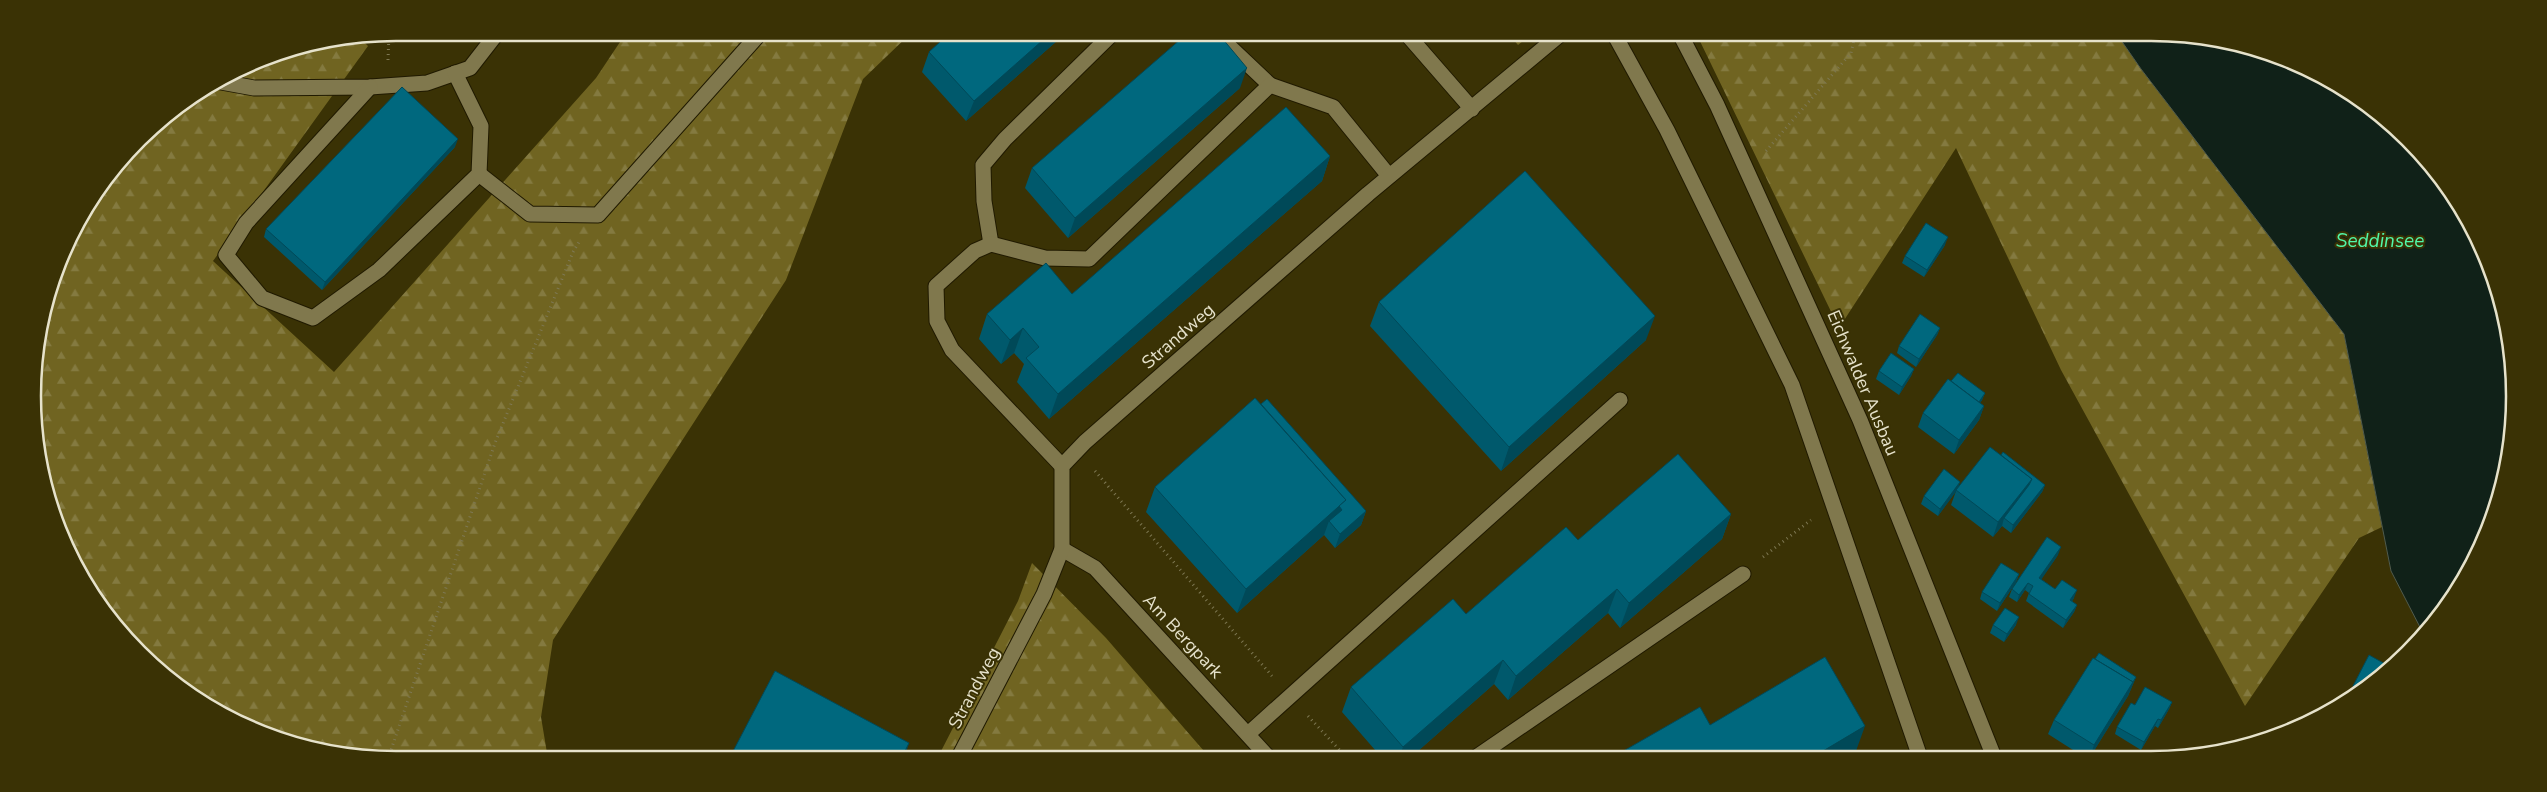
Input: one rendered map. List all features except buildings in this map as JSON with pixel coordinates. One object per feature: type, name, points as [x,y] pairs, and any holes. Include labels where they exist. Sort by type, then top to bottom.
[{"type":"street","points":[[229,83],[254,88],[370,87],[427,83],[470,68],[491,41]]},
{"type":"street","points":[[479,174],[530,214],[598,215],[753,41]]},
{"type":"street","points":[[991,244],[984,201],[983,165],[1005,139],[1105,41]]},
{"type":"street","points":[[1224,41],[1270,85],[1332,107],[1389,176]]},
{"type":"street","points":[[1413,41],[1472,108]]},
{"type":"street","name":"Strandweg","points":[[962,751],[1044,594],[1062,549],[1062,466],[1077,450],[1389,176],[1551,41]]},
{"type":"street","points":[[1618,41],[1667,130],[1792,384],[1918,751]]},
{"type":"street","name":"Eichwalder Ausbau","points":[[1684,41],[1717,105],[1860,420],[1992,751]]},
{"type":"street","points":[[370,87],[246,223],[226,255],[262,298],[313,318],[379,270],[479,174],[481,126],[455,73]]},
{"type":"street","points":[[1062,466],[952,350],[938,321],[936,286],[975,251],[991,244],[1045,258],[1088,259],[1270,85]]},
{"type":"street","points":[[1248,734],[1620,400]]},
{"type":"street","name":"Am Bergpark","points":[[1062,549],[1095,568],[1263,751]]},
{"type":"street","points":[[1485,751],[1743,574]]},
{"type":"path","points":[[1748,172],[1851,53],[1854,41]]},
{"type":"path","points":[[391,751],[495,443],[573,252],[598,215]]},
{"type":"path","points":[[1077,450],[1289,697],[1339,751]]},
{"type":"path","points":[[1779,544],[1812,520]]},
{"type":"green space","points":[[621,41],[903,41],[863,79],[786,280],[553,640],[541,717],[547,751],[396,751],[350,748],[304,739],[260,724],[199,691],[162,663],[145,647],[129,630],[101,593],[68,532],[53,488],[48,465],[44,442],[41,396],[44,350],[48,327],[53,304],[68,260],[101,199],[129,162],[162,129],[199,101],[219,89],[260,68],[304,53],[365,43],[368,46],[213,261],[334,372],[596,78]]},
{"type":"green space","points":[[1515,41],[1523,41],[1518,45]]},
{"type":"green space","points":[[1700,41],[2122,41],[2344,334],[2382,527],[2359,538],[2245,706],[2061,370],[1956,148],[1839,328]]},
{"type":"green space","points":[[1032,563],[1106,638],[1204,751],[941,751],[1018,601]]},
{"type":"water","name":"Seddinsee","points":[[2122,41],[2174,42],[2220,48],[2265,60],[2308,78],[2348,101],[2385,129],[2402,145],[2418,162],[2446,199],[2469,239],[2479,260],[2494,304],[2503,350],[2506,396],[2503,442],[2494,488],[2479,532],[2446,593],[2420,627],[2391,571],[2344,334]]}]
